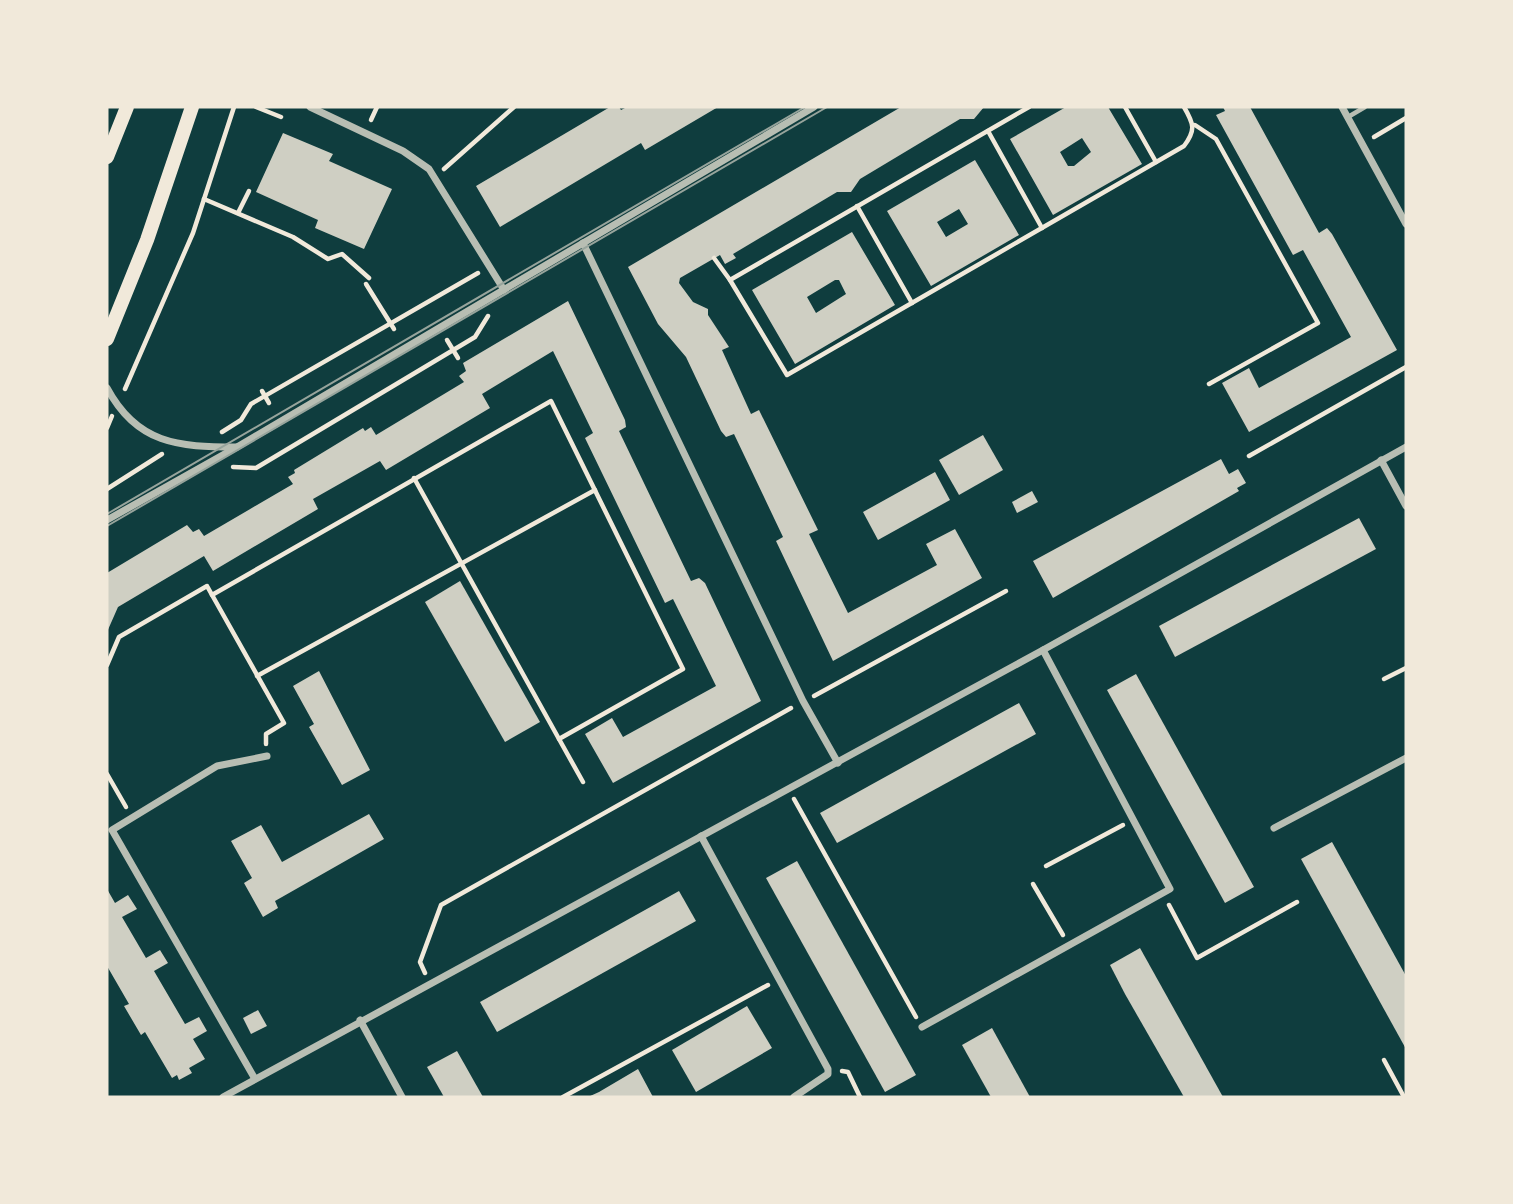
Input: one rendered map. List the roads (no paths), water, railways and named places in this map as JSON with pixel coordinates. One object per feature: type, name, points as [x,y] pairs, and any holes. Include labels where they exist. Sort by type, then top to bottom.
[{"type":"main road","points":[[107,157],[127,107]]},
{"type":"main road","points":[[107,339],[147,240],[192,107]]},
{"type":"street","points":[[310,107],[403,151],[436,177],[505,290]]},
{"type":"street","points":[[107,520],[237,447],[814,107]]},
{"type":"street","points":[[1342,107],[1406,224]]},
{"type":"street","points":[[583,243],[803,702],[838,763]]},
{"type":"street","points":[[107,388],[117,407],[142,430],[182,447],[237,447]]},
{"type":"street","points":[[223,1097],[360,1020],[838,763],[1406,447]]},
{"type":"street","points":[[1381,460],[1406,506]]},
{"type":"street","points":[[922,1027],[1170,889],[1043,650]]},
{"type":"street","points":[[255,1079],[113,830],[131,816],[217,766],[267,755]]},
{"type":"street","points":[[1274,828],[1406,758]]},
{"type":"street","points":[[701,836],[828,1069],[828,1074],[819,1083],[794,1097]]},
{"type":"street","points":[[360,1020],[402,1097]]},
{"type":"lane","points":[[1347,117],[1365,107]]},
{"type":"tram line","points":[[107,514],[805,107]]},
{"type":"tram line","points":[[107,526],[827,107]]}]
